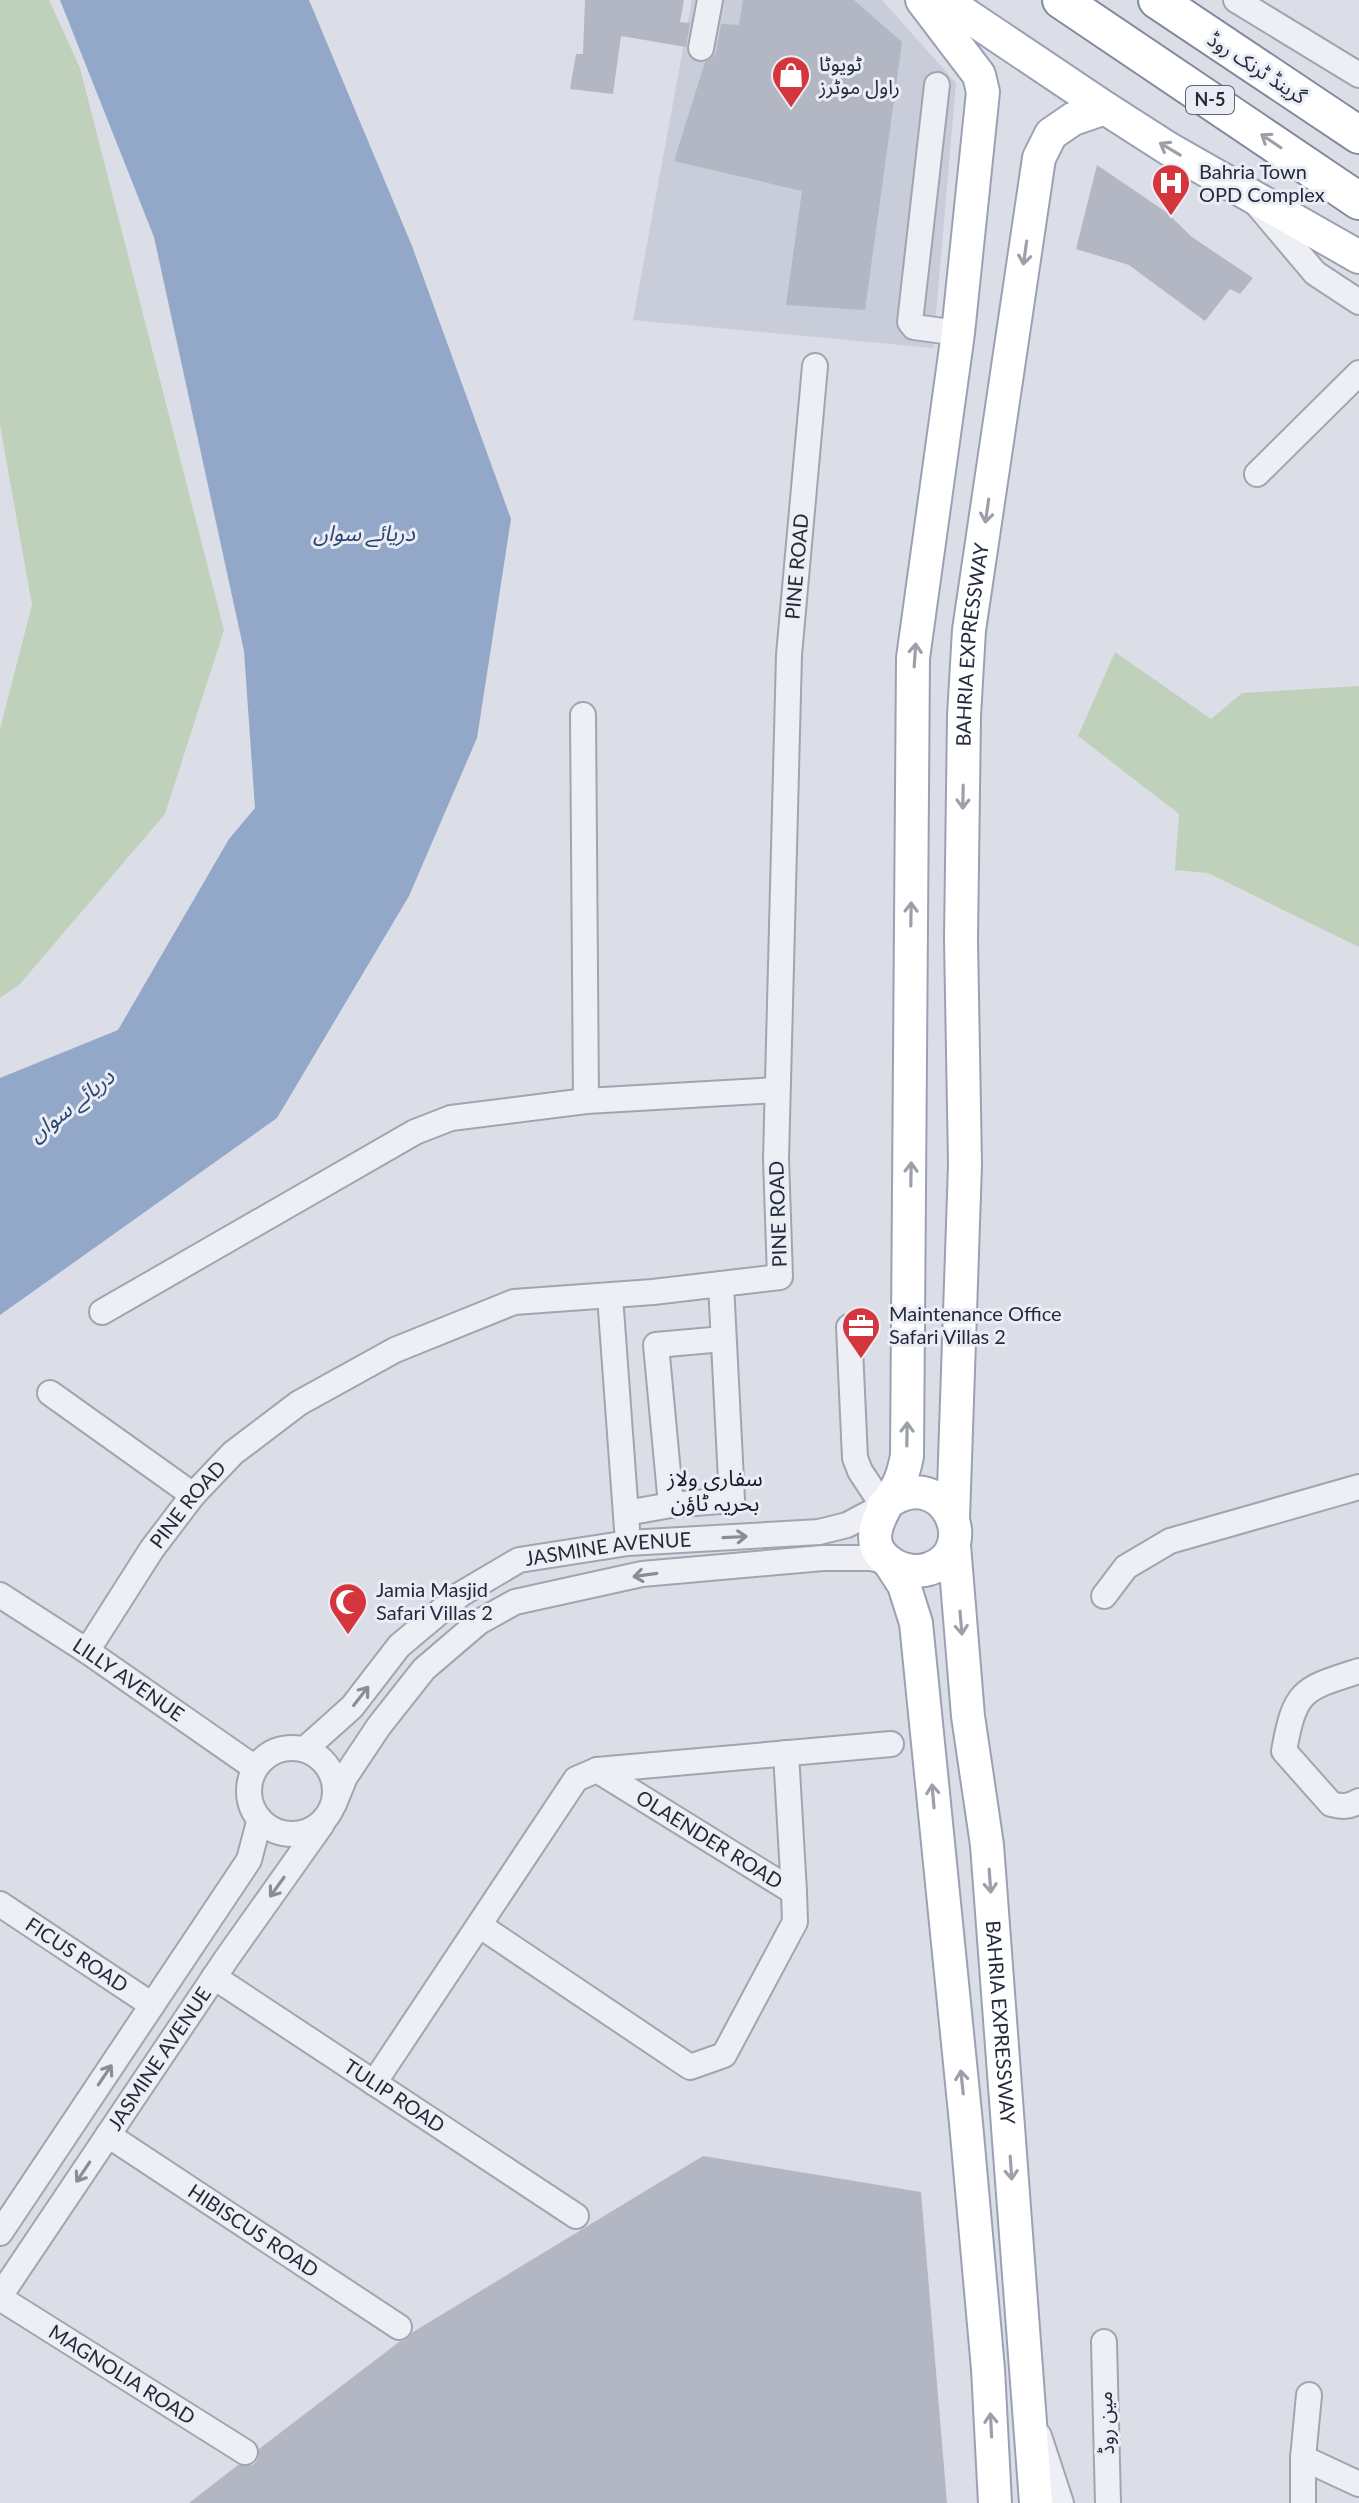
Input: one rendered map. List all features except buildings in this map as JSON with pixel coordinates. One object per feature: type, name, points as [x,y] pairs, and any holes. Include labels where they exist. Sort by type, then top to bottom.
[{"type":"highway","name":"N-5","points":[[1061,0],[1359,201]]},
{"type":"highway","name":"گرینڈ ٹرنک روڈ","points":[[1157,0],[1359,135]]},
{"type":"main road","points":[[883,1506],[904,1493],[928,1494],[948,1507],[953,1532],[946,1558],[918,1572],[903,1570],[889,1562],[876,1542],[878,1518],[883,1506],[901,1478],[907,1456],[913,658],[958,333],[983,92],[979,75],[922,0]]},
{"type":"main road","points":[[944,0],[1169,149],[1359,257]]},
{"type":"main road","name":"BAHRIA EXPRESSWAY","points":[[1036,2503],[987,1845],[968,1716],[953,1532],[965,1165],[961,939],[964,716],[969,630],[1039,158],[1051,134],[1073,119],[1105,108]]},
{"type":"main road","name":"BAHRIA EXPRESSWAY","points":[[889,1562],[904,1585],[916,1623],[988,2369],[995,2503]]},
{"type":"street","points":[[701,48],[710,0]]},
{"type":"street","points":[[1236,0],[1359,75]]},
{"type":"street","points":[[937,85],[910,322],[914,327],[958,333]]},
{"type":"street","points":[[1248,194],[1315,273],[1359,302]]},
{"type":"street","name":"PINE ROAD","points":[[87,1651],[152,1549],[193,1495],[233,1453],[299,1403],[395,1350],[514,1302],[610,1296],[780,1277],[776,1159],[789,655],[815,366]]},
{"type":"street","points":[[1257,474],[1359,373]]},
{"type":"street","points":[[583,715],[586,1101]]},
{"type":"street","points":[[102,1312],[415,1132],[451,1118],[586,1101],[777,1090]]},
{"type":"street","points":[[626,1513],[671,1505],[732,1500],[721,1284]]},
{"type":"street","points":[[610,1296],[628,1543]]},
{"type":"street","points":[[849,1327],[855,1458],[883,1506]]},
{"type":"street","points":[[671,1505],[656,1345],[723,1339]]},
{"type":"street","points":[[615,1365],[658,1363]]},
{"type":"street","points":[[50,1393],[193,1495]]},
{"type":"street","points":[[620,1435],[664,1430]]},
{"type":"street","points":[[1104,1596],[1126,1567],[1170,1541],[1359,1487]]},
{"type":"street","name":"JASMINE AVENUE","points":[[305,1749],[352,1707],[399,1646],[461,1594],[519,1560],[628,1543],[819,1532],[847,1525],[883,1506]]},
{"type":"street","name":"JASMINE AVENUE","points":[[0,2297],[214,1977],[328,1814],[345,1777],[379,1726],[424,1669],[479,1622],[515,1602],[642,1574],[823,1558],[871,1558],[889,1562]]},
{"type":"street","name":"LILLY AVENUE","points":[[0,1595],[87,1651],[255,1768]]},
{"type":"street","points":[[1359,1671],[1325,1680],[1305,1691],[1289,1721],[1284,1751],[1331,1804],[1351,1806],[1359,1801]]},
{"type":"street","points":[[374,2083],[576,1779],[597,1770],[891,1744]]},
{"type":"street","points":[[282,1748],[305,1749],[324,1761],[335,1782],[328,1814],[302,1835],[279,1834],[259,1822],[249,1801],[249,1779],[255,1768],[262,1759],[282,1748]]},
{"type":"street","points":[[786,1753],[794,1892]]},
{"type":"street","name":"OLAENDER ROAD","points":[[479,1925],[690,2067],[724,2055],[795,1922],[794,1892],[597,1770]]},
{"type":"street","name":"JASMINE AVENUE","points":[[0,2233],[249,1860],[259,1822]]},
{"type":"street","name":"FICUS ROAD","points":[[0,1904],[152,2005]]},
{"type":"street","name":"TULIP ROAD","points":[[214,1977],[576,2216]]},
{"type":"street","name":"HIBISCUS ROAD","points":[[108,2135],[399,2327]]},
{"type":"street","name":"MAGNOLIA ROAD","points":[[0,2297],[245,2452]]},
{"type":"street","name":"مین روڈ","points":[[1104,2342],[1108,2503]]},
{"type":"street","points":[[1303,2503],[1303,2458],[1309,2395]]},
{"type":"street","points":[[1030,2408],[1061,2503]]},
{"type":"street","points":[[1303,2458],[1359,2484]]},
{"type":"shaded area","name":"ٹویوٹا راول موٹرز","points":[[692,0],[882,0],[956,83],[933,348],[633,320]]},
{"type":"green space","points":[[0,0],[49,0],[80,68],[224,630],[165,814],[19,985],[0,998],[0,729],[32,605],[0,425]]},
{"type":"green space","points":[[1115,652],[1211,719],[1242,693],[1359,686],[1359,947],[1208,873],[1175,870],[1179,814],[1078,736]]},
{"type":"water","name":"دریائے سواں","points":[[60,0],[309,0],[412,246],[511,519],[477,738],[409,896],[277,1118],[0,1315],[0,1078],[118,1030],[229,839],[255,808],[244,651],[154,237]]},
{"type":"place","name":"ٹویوٹا راول موٹرز","points":[[791,109]]},
{"type":"place","name":"Bahria Town OPD Complex","points":[[1171,217]]},
{"type":"place","name":"Maintenance Office Safari Villas 2","points":[[861,1360]]},
{"type":"place","name":"Jamia Masjid Safari Villas 2","points":[[348,1636]]},
{"type":"district","name":"سفاری ولاز بحریہ ٹاؤن","points":[[715,1490]]}]
